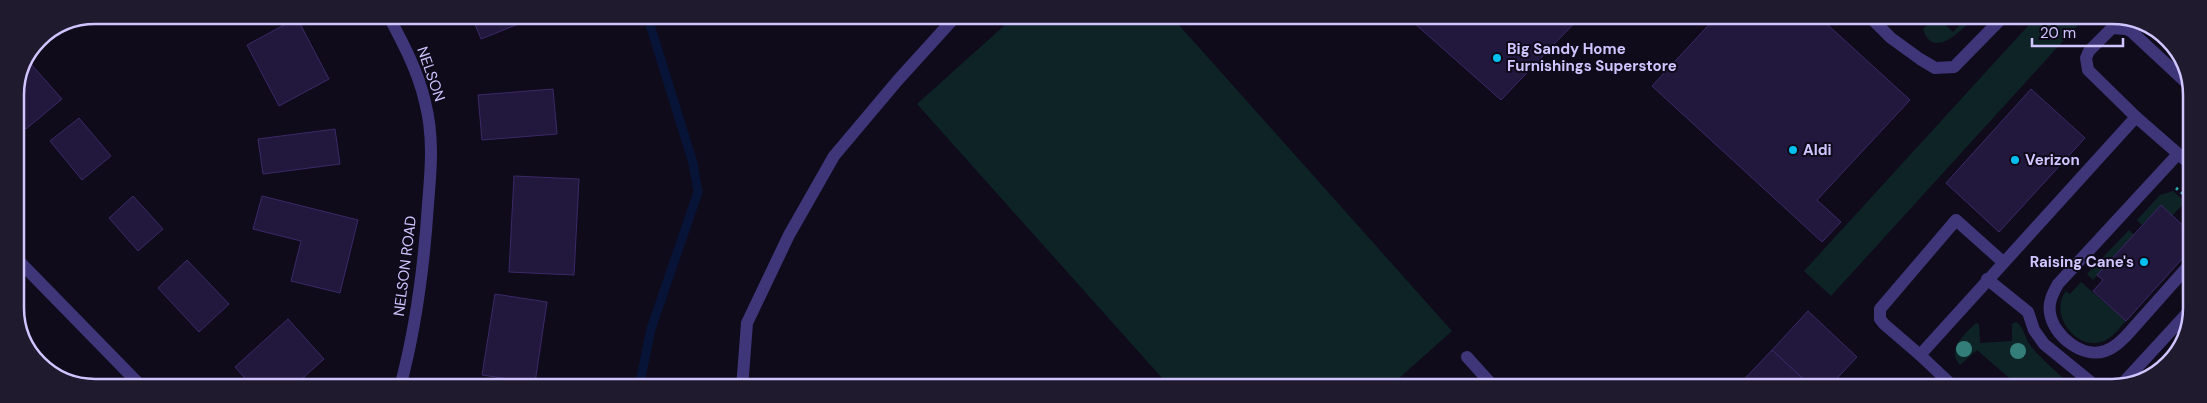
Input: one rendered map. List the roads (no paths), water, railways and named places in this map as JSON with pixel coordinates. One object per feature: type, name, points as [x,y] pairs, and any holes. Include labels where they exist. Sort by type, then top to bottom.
[{"type":"street","name":"NELSON","points":[[393,24],[411,59],[425,102],[432,147]]},
{"type":"street","points":[[743,379],[747,323],[788,235],[834,156],[898,80],[949,24]]},
{"type":"street","points":[[1877,24],[1891,38],[1935,68],[1954,67],[1996,24]]},
{"type":"street","points":[[2181,78],[2132,32],[2126,29],[2112,28],[2089,51],[2086,58],[2088,70],[2136,117],[2183,158]]},
{"type":"street","points":[[1920,355],[2136,117]]},
{"type":"street","name":"NELSON ROAD","points":[[402,379],[414,324],[426,236],[432,147]]},
{"type":"street","points":[[2178,154],[2058,284],[2050,301],[2052,320],[2056,330],[2072,345],[2080,349],[2103,352],[2117,345],[2183,273]]},
{"type":"street","points":[[1945,379],[1884,324],[1880,319],[1880,309],[1956,220],[2003,262]]},
{"type":"street","points":[[24,266],[134,379]]},
{"type":"street","points":[[1987,279],[2028,312],[2034,330],[2044,344],[2087,379]]},
{"type":"street","points":[[2128,377],[2183,317]]},
{"type":"street","points":[[1467,357],[1487,379]]},
{"type":"waterway","points":[[641,379],[651,329],[698,192],[693,163],[650,24]]},
{"type":"place","name":"Big Sandy Home Furnishings Superstore","points":[[1497,58]]},
{"type":"place","name":"Aldi","points":[[1793,150]]},
{"type":"place","name":"Verizon","points":[[2015,160]]},
{"type":"place","name":"Raising Cane's","points":[[2144,262]]}]
